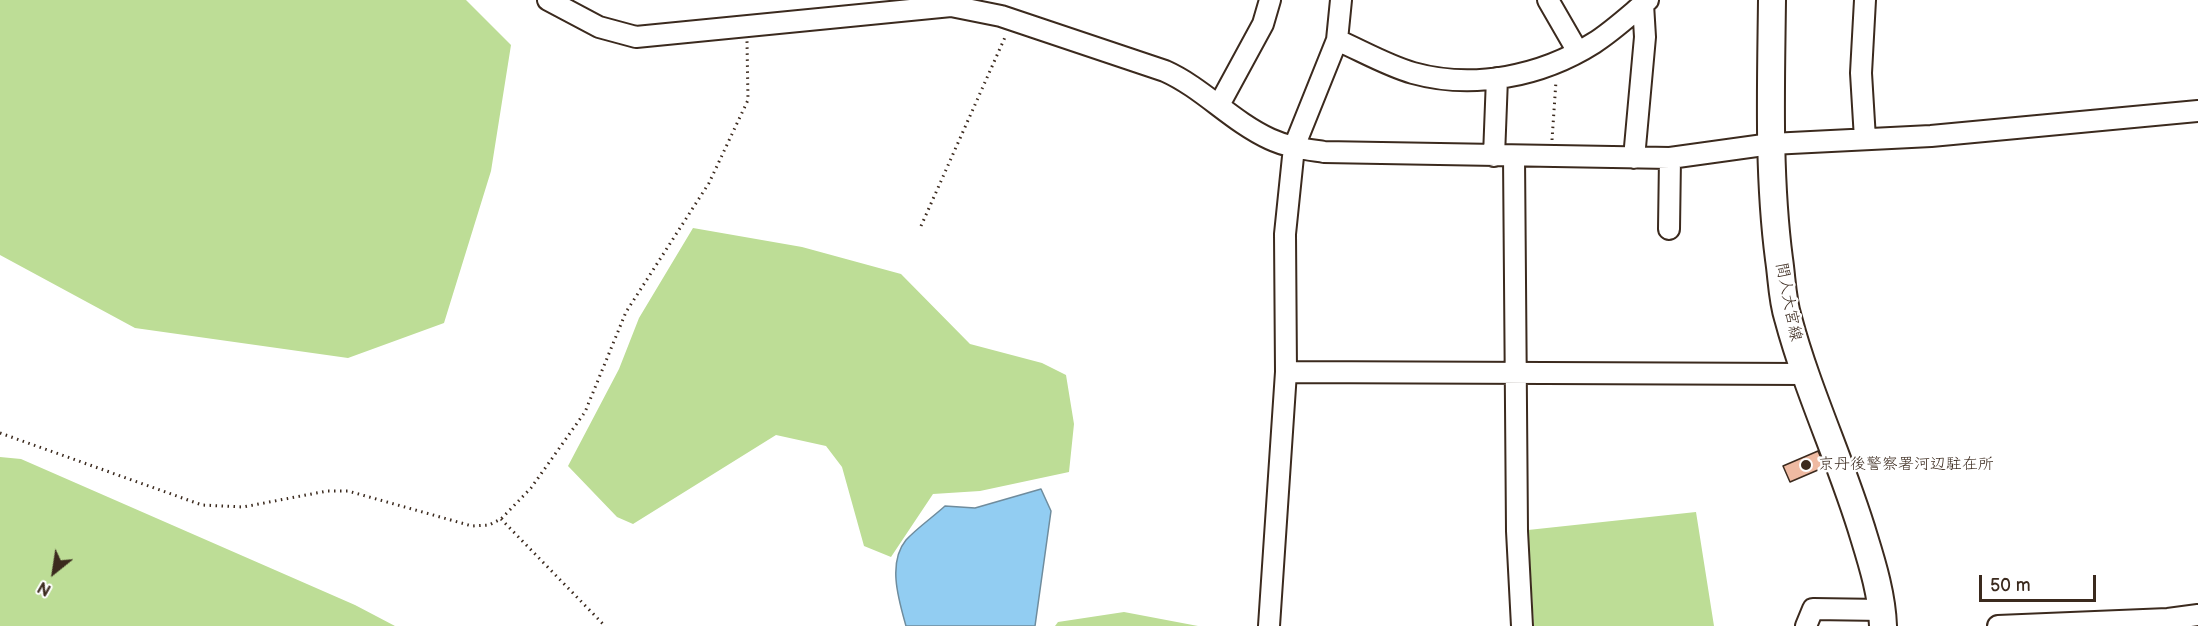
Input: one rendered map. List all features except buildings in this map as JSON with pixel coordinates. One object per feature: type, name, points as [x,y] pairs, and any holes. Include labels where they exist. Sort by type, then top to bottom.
[{"type":"main road","name":"間人大宮線","points":[[1772,0],[1771,144],[1775,225],[1787,315],[1804,374],[1845,475],[1873,566],[1883,618]]},
{"type":"street","points":[[548,0],[599,27],[636,37],[746,28],[952,3],[1011,19],[1165,71],[1189,82],[1269,139],[1294,147],[1324,152],[1670,158],[1771,144],[1864,139],[2198,111]]},
{"type":"street","points":[[1219,105],[1263,24],[1269,0]]},
{"type":"street","points":[[1269,626],[1286,372],[1285,234],[1294,147],[1337,40],[1341,0]]},
{"type":"street","points":[[1548,0],[1578,52]]},
{"type":"street","points":[[1864,139],[1861,73],[1865,0]]},
{"type":"street","points":[[1337,40],[1414,73],[1462,79],[1497,78],[1545,68],[1578,52],[1595,43],[1645,2]]},
{"type":"street","points":[[1634,158],[1645,37],[1645,2]]},
{"type":"street","points":[[1494,156],[1497,78]]},
{"type":"street","points":[[1514,156],[1517,531],[1522,626]]},
{"type":"street","points":[[1669,229],[1670,158]]},
{"type":"street","points":[[1286,372],[1804,374]]},
{"type":"street","points":[[1806,626],[1813,609],[1883,618]]},
{"type":"street","points":[[1998,626],[2168,619],[2198,615]]},
{"type":"path","points":[[921,226],[996,59],[1011,19]]},
{"type":"path","points":[[0,433],[202,505],[243,507],[327,490],[348,491],[472,526],[489,525],[501,519],[531,488],[585,412],[626,312],[709,183],[748,100],[746,28]]},
{"type":"path","points":[[1551,157],[1558,62]]},
{"type":"path","points":[[501,519],[605,626]]},
{"type":"green space","points":[[0,0],[466,0],[511,45],[491,171],[444,323],[348,358],[135,328],[0,255]]},
{"type":"green space","points":[[693,228],[802,247],[901,274],[970,344],[1042,363],[1066,375],[1074,424],[1069,472],[980,491],[933,494],[891,557],[864,546],[842,467],[826,446],[776,435],[633,524],[617,517],[568,466],[619,369],[639,318]]},
{"type":"green space","points":[[0,457],[21,459],[355,605],[395,626],[0,626]]},
{"type":"green space","points":[[1696,512],[1714,626],[1534,626],[1528,530]]},
{"type":"green space","points":[[1124,612],[1198,626],[1055,626],[1058,622]]},
{"type":"water","points":[[1041,489],[1051,511],[1035,626],[906,626],[898,594],[896,571],[900,549],[906,540],[945,506],[975,508]]},
{"type":"place","name":"京丹後警察署河辺駐在所","points":[[1806,465]]}]
